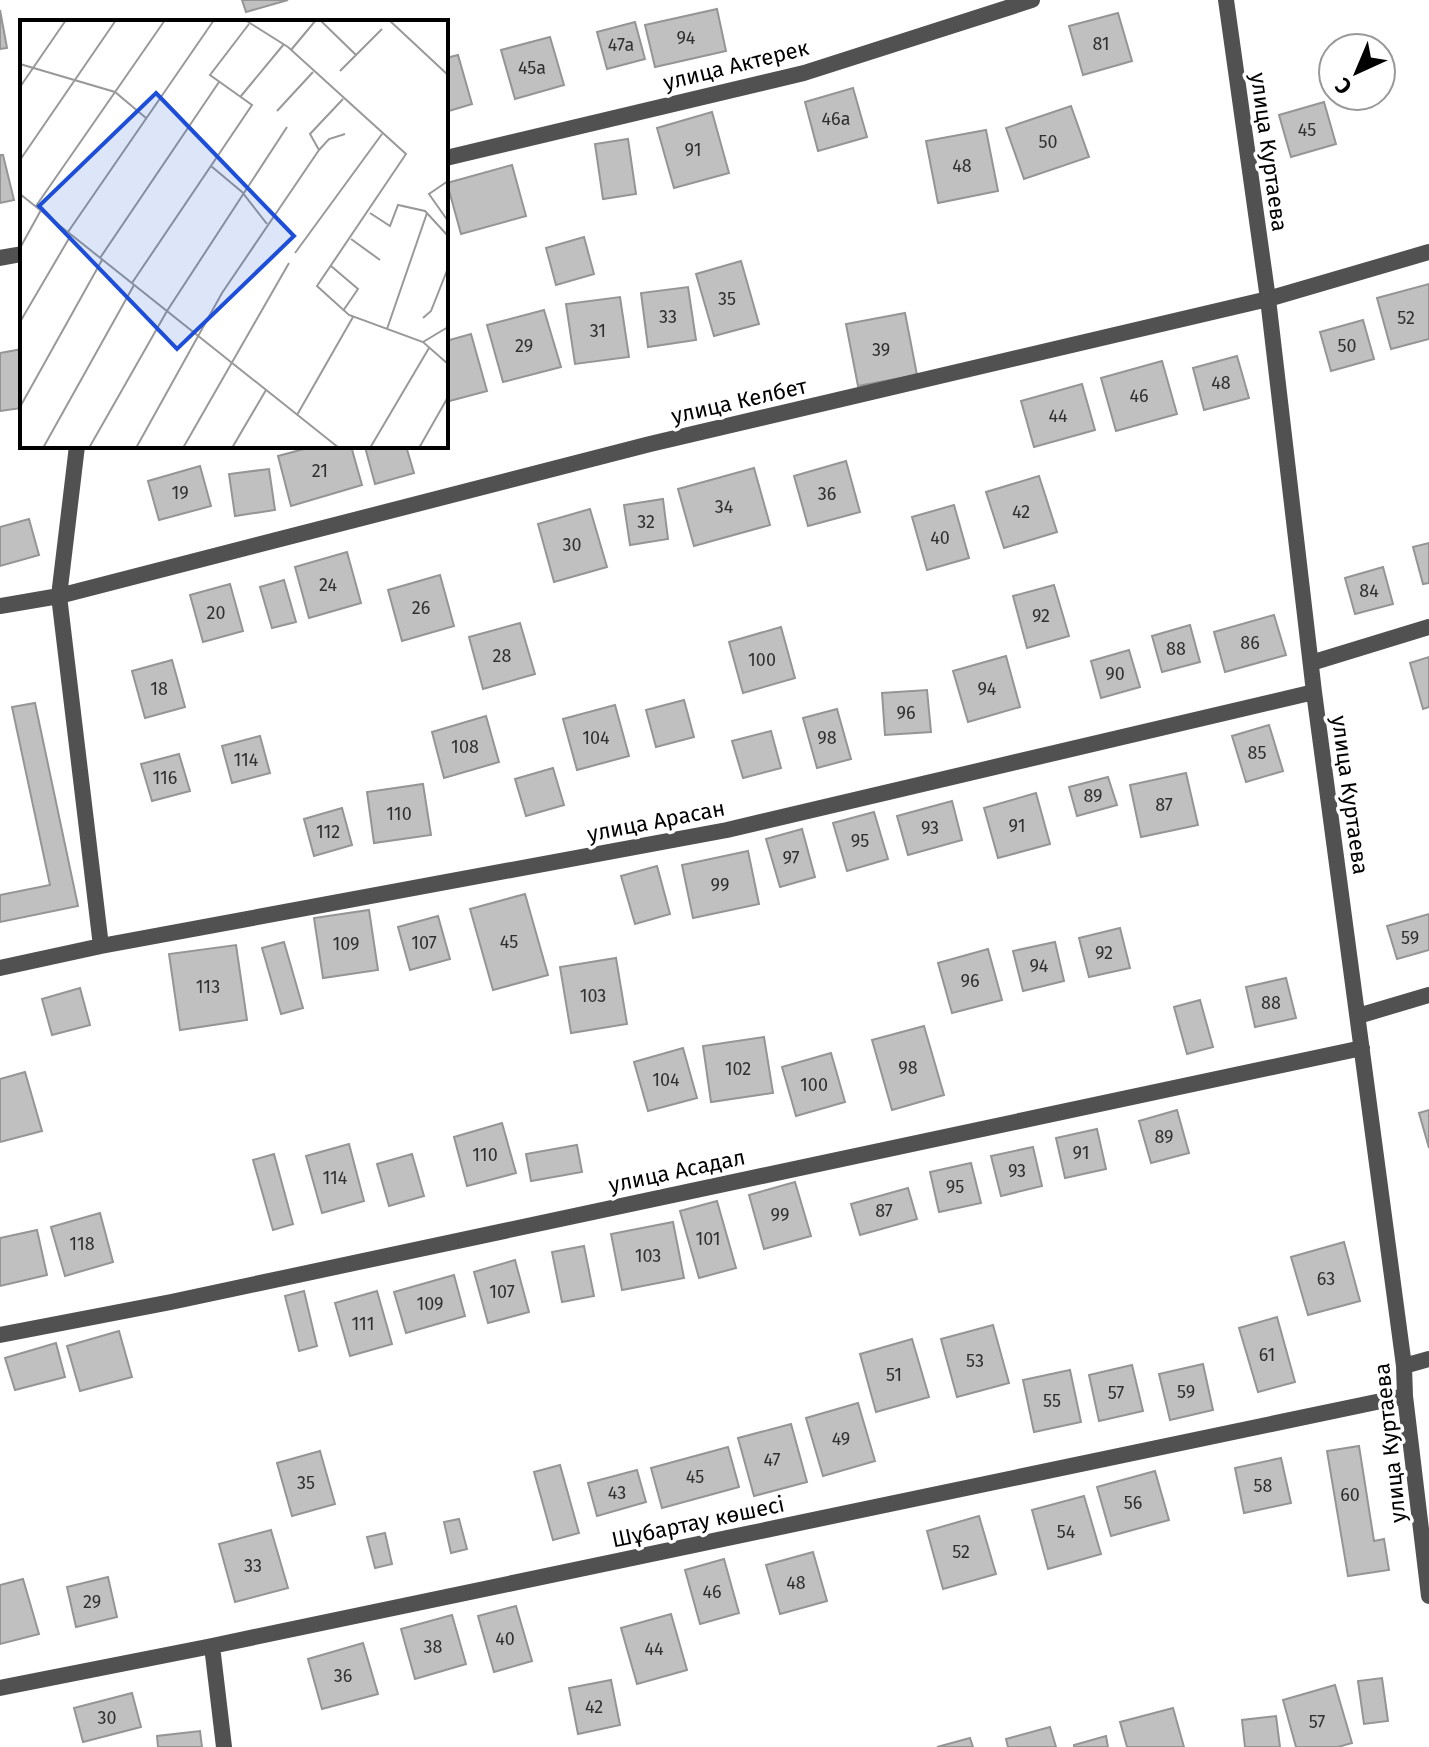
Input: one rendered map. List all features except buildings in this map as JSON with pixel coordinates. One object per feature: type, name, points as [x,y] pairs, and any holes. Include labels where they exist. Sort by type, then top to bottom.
[{"type":"street","name":"улица Актерек","points":[[448,158],[804,73],[1032,0]]},
{"type":"street","name":"улица Куртаева","points":[[1226,0],[1268,299],[1314,692],[1404,1366],[1429,1596]]},
{"type":"street","name":"улица Келбет","points":[[0,606],[59,596],[650,444],[1268,299],[1429,252]]},
{"type":"street","points":[[0,258],[20,254]]},
{"type":"street","points":[[77,448],[59,596],[101,946]]},
{"type":"street","points":[[1311,663],[1429,627]]},
{"type":"street","name":"улица Арасан","points":[[0,968],[101,946],[727,830],[1314,692]]},
{"type":"street","points":[[1358,1016],[1429,995]]},
{"type":"street","name":"улица Асадал","points":[[0,1335],[171,1302],[1362,1048]]},
{"type":"street","points":[[1404,1366],[1429,1359]]},
{"type":"street","name":"Шұбартау көшесі","points":[[0,1688],[1405,1396]]},
{"type":"street","points":[[212,1646],[224,1747]]}]
